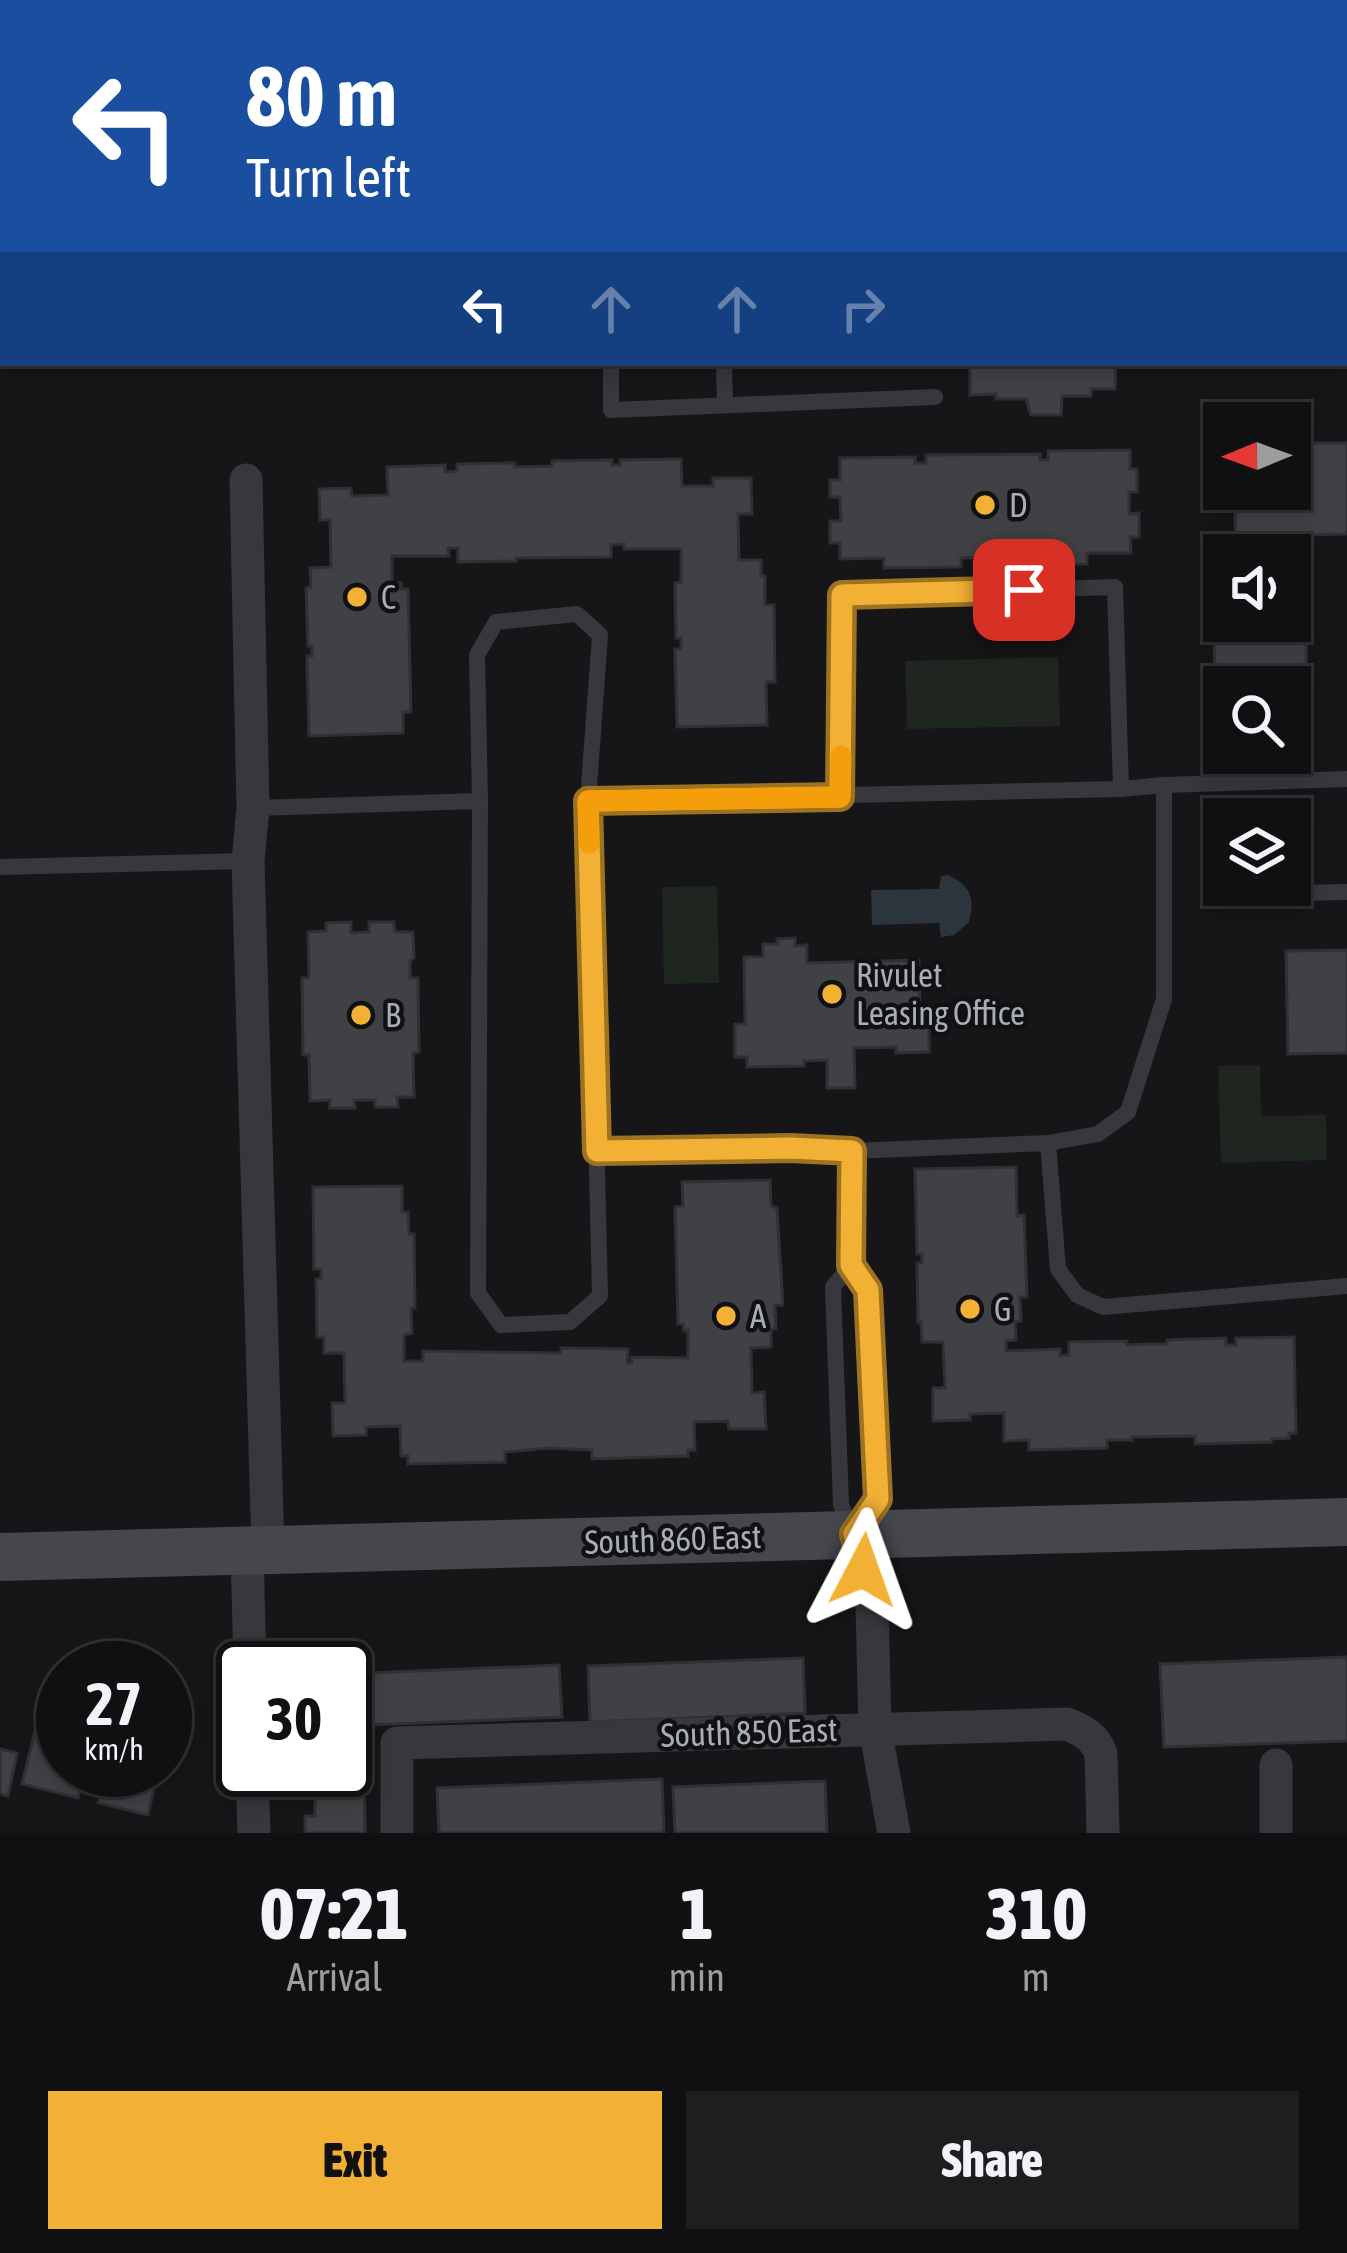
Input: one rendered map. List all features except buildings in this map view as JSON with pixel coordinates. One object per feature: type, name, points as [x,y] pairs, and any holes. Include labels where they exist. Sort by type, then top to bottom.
[{"type":"street","points":[[246,481],[253,808],[248,861],[257,1550],[252,1641]]},
{"type":"street","name":"South 860 East","points":[[0,1556],[1347,1522]]},
{"type":"street","points":[[854,1534],[872,1606],[875,1728],[894,1833]]},
{"type":"street","name":"South 850 East","points":[[398,1833],[397,1743],[1067,1724],[1096,1742],[1103,1770],[1103,1833]]},
{"type":"street","points":[[1276,1765],[1276,1833]]},
{"type":"street","points":[[253,1797],[254,1833]]},
{"type":"lane","points":[[610,366],[611,410],[935,398]]},
{"type":"lane","points":[[724,366],[725,405]]},
{"type":"lane","points":[[840,797],[842,595],[1115,587],[1121,789]]},
{"type":"lane","points":[[577,614],[600,635],[588,801],[600,1296],[570,1322],[502,1324],[478,1293],[477,655],[496,622],[577,614]]},
{"type":"lane","points":[[588,801],[1347,779]]},
{"type":"lane","points":[[597,1151],[852,1151],[1048,1143],[1098,1134],[1128,1112],[1164,999],[1164,785]]},
{"type":"lane","points":[[253,808],[480,801]]},
{"type":"lane","points":[[0,867],[248,861]]},
{"type":"lane","points":[[1311,893],[1347,892]]},
{"type":"lane","points":[[1048,1143],[1058,1269],[1077,1295],[1103,1307],[1347,1286]]},
{"type":"lane","points":[[852,1151],[851,1265],[868,1290],[878,1499],[854,1534]]},
{"type":"lane","points":[[851,1265],[833,1287],[841,1505],[854,1534]]},
{"type":"shaded area","points":[[1058,657],[1060,726],[907,729],[905,661]]},
{"type":"shaded area","points":[[948,875],[966,888],[972,906],[969,922],[954,935],[941,937],[939,923],[872,925],[871,890],[939,889],[941,876]]},
{"type":"shaded area","points":[[717,886],[719,983],[664,984],[662,887]]},
{"type":"shaded area","points":[[1260,1065],[1261,1116],[1326,1115],[1327,1160],[1221,1163],[1218,1066]]},
{"type":"slow traffic","points":[[589,843],[588,801],[840,797],[841,756]]},
{"type":"place","name":"D","points":[[985,505]]},
{"type":"place","name":"C","points":[[357,597]]},
{"type":"place","name":"Rivulet Leasing Office","points":[[832,994]]},
{"type":"place","name":"B","points":[[361,1015]]},
{"type":"place","name":"G","points":[[970,1309]]},
{"type":"place","name":"A","points":[[726,1316]]},
{"type":"route","points":[[863,1570],[854,1534],[878,1499],[868,1290],[851,1265],[852,1151],[597,1151],[588,801],[840,797],[842,595],[1024,590]]}]
